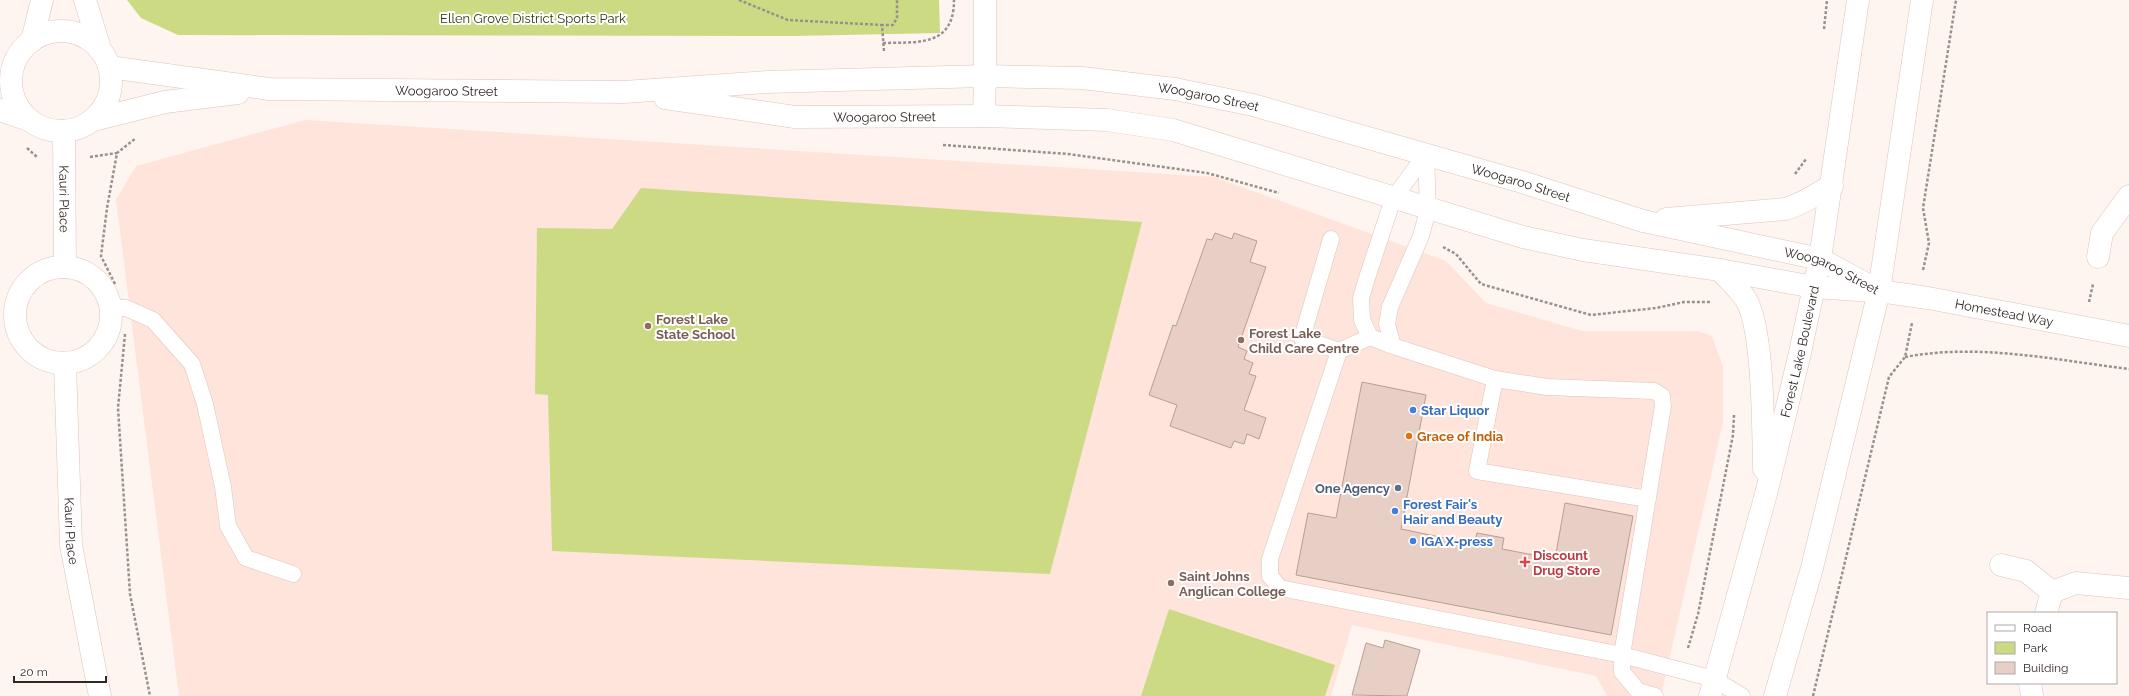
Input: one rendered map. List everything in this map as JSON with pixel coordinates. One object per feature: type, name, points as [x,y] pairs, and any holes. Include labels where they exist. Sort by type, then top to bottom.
[{"type":"main road","points":[[32,40],[42,0]]},
{"type":"main road","points":[[0,110],[29,120],[47,129],[64,131],[78,128],[93,120],[105,107],[111,90],[105,58],[85,0]]},
{"type":"main road","points":[[984,116],[985,0]]},
{"type":"main road","name":"Forest Lake Boulevard","points":[[1712,688],[1766,494],[1799,357],[1820,259],[1832,186],[1858,0]]},
{"type":"main road","points":[[1775,696],[1812,568],[1879,291],[1922,0]]},
{"type":"main road","points":[[29,120],[18,106],[14,95],[8,62],[32,40],[47,33],[63,30],[79,34],[105,58]]},
{"type":"main road","name":"Woogaroo Street","points":[[105,58],[269,89]]},
{"type":"main road","name":"Woogaroo Street","points":[[93,120],[165,102],[269,89],[624,92],[767,82],[985,76],[1082,78],[1175,89],[1215,96],[1522,182],[1643,222],[1820,259],[1879,291]]},
{"type":"main road","name":"Woogaroo Street","points":[[624,92],[795,117],[984,116],[1107,120],[1173,130],[1428,210],[1523,238],[1583,250],[1720,270],[1814,287],[1879,291]]},
{"type":"main road","name":"Kauri Place","points":[[64,131],[65,266]]},
{"type":"main road","points":[[1643,222],[1785,209],[1798,206],[1816,194],[1832,186]]},
{"type":"main road","points":[[2098,258],[2102,233],[2129,196]]},
{"type":"main road","points":[[65,266],[81,270],[96,279],[118,308],[106,337],[90,356],[65,364],[48,362],[32,353],[8,324],[24,285],[34,276],[49,268],[65,266]]},
{"type":"main road","points":[[1720,270],[1745,298],[1753,317],[1761,386],[1766,494]]},
{"type":"main road","name":"Homestead Way","points":[[1879,291],[1928,298],[2129,336]]},
{"type":"main road","name":"Kauri Place","points":[[65,364],[71,545],[100,696]]},
{"type":"main road","points":[[2001,565],[2026,571],[2052,592]]},
{"type":"main road","points":[[2052,592],[2076,583],[2129,588]]},
{"type":"main road","points":[[2046,612],[2052,592]]},
{"type":"main road","points":[[2030,684],[2032,696]]},
{"type":"lane","points":[[1426,154],[1393,199],[1361,298],[1362,320],[1370,337],[1393,346],[1495,379],[1547,387],[1654,391],[1662,396],[1663,406],[1622,655],[1622,672],[1638,690],[1655,696]]},
{"type":"lane","points":[[1393,346],[1387,324],[1390,307],[1421,236],[1428,210],[1426,154]]},
{"type":"lane","points":[[1331,239],[1302,338],[1339,351],[1370,337]]},
{"type":"lane","points":[[118,308],[153,320],[192,364],[205,404],[223,487],[228,526],[246,558],[293,574]]},
{"type":"lane","points":[[1339,351],[1270,558],[1270,576],[1280,588],[1622,655],[1681,672],[1712,688],[1742,696]]},
{"type":"lane","points":[[1495,379],[1477,471],[1648,499]]},
{"type":"path","points":[[739,0],[788,20],[882,25]]},
{"type":"path","points":[[883,43],[929,42],[946,30],[954,9],[954,0]]},
{"type":"path","points":[[1824,32],[1827,0]]},
{"type":"path","points":[[139,136],[117,153],[107,208],[102,256],[118,308],[125,350],[118,408],[130,594],[150,696]]},
{"type":"path","points":[[942,145],[1068,154],[1199,172],[1283,194]]},
{"type":"path","points":[[1785,209],[1778,186],[1792,177],[1805,160],[1807,153]]},
{"type":"path","points":[[1421,236],[1456,254],[1481,284],[1592,315],[1656,308],[1684,302],[1704,300],[1715,303]]},
{"type":"path","points":[[2085,328],[2098,258]]},
{"type":"path","points":[[1905,357],[1932,352],[1980,351],[2129,369]]},
{"type":"path","points":[[1681,672],[1698,614],[1733,435],[1734,411]]},
{"type":"shaded area","name":"Forest Lake State School","points":[[305,120],[1214,177],[1446,261],[1486,303],[1582,331],[1698,331],[1712,336],[1723,367],[1723,422],[1661,696],[1607,696],[1596,676],[1352,625],[1331,696],[179,696],[116,200],[136,166]]},
{"type":"green space","name":"Ellen Grove District Sports Park","points":[[127,0],[939,0],[940,33],[794,36],[178,35],[141,18]]},
{"type":"green space","points":[[641,188],[1142,222],[1050,574],[552,551],[548,395],[535,394],[537,228],[612,229]]},
{"type":"green space","points":[[1169,609],[1335,665],[1325,696],[1141,696]]},
{"type":"building","points":[[1215,233],[1232,239],[1234,233],[1257,241],[1250,262],[1266,267],[1238,347],[1247,351],[1244,359],[1253,363],[1249,374],[1256,376],[1244,410],[1266,418],[1259,439],[1247,434],[1244,444],[1234,441],[1231,448],[1170,426],[1177,405],[1149,395],[1173,325],[1176,326],[1207,239],[1212,240]]},
{"type":"building","points":[[1362,382],[1426,395],[1401,529],[1474,544],[1477,533],[1504,538],[1502,549],[1555,559],[1565,503],[1633,516],[1611,635],[1296,575],[1308,513],[1336,518]]},
{"type":"building","points":[[1385,640],[1420,650],[1407,696],[1352,695],[1366,643],[1383,648]]},
{"type":"place","name":"Forest Lake State School","points":[[648,326]]},
{"type":"place","name":"Forest Lake Child Care Centre","points":[[1241,340]]},
{"type":"place","name":"Star Liquor","points":[[1413,410]]},
{"type":"place","name":"Grace of India","points":[[1409,436]]},
{"type":"place","name":"One Agency","points":[[1398,488]]},
{"type":"place","name":"Forest Fair's Hair and Beauty","points":[[1395,511]]},
{"type":"place","name":"IGA X-press","points":[[1413,541]]},
{"type":"place","name":"Discount Drug Store","points":[[1525,562]]},
{"type":"place","name":"Saint Johns Anglican College","points":[[1171,583]]}]
